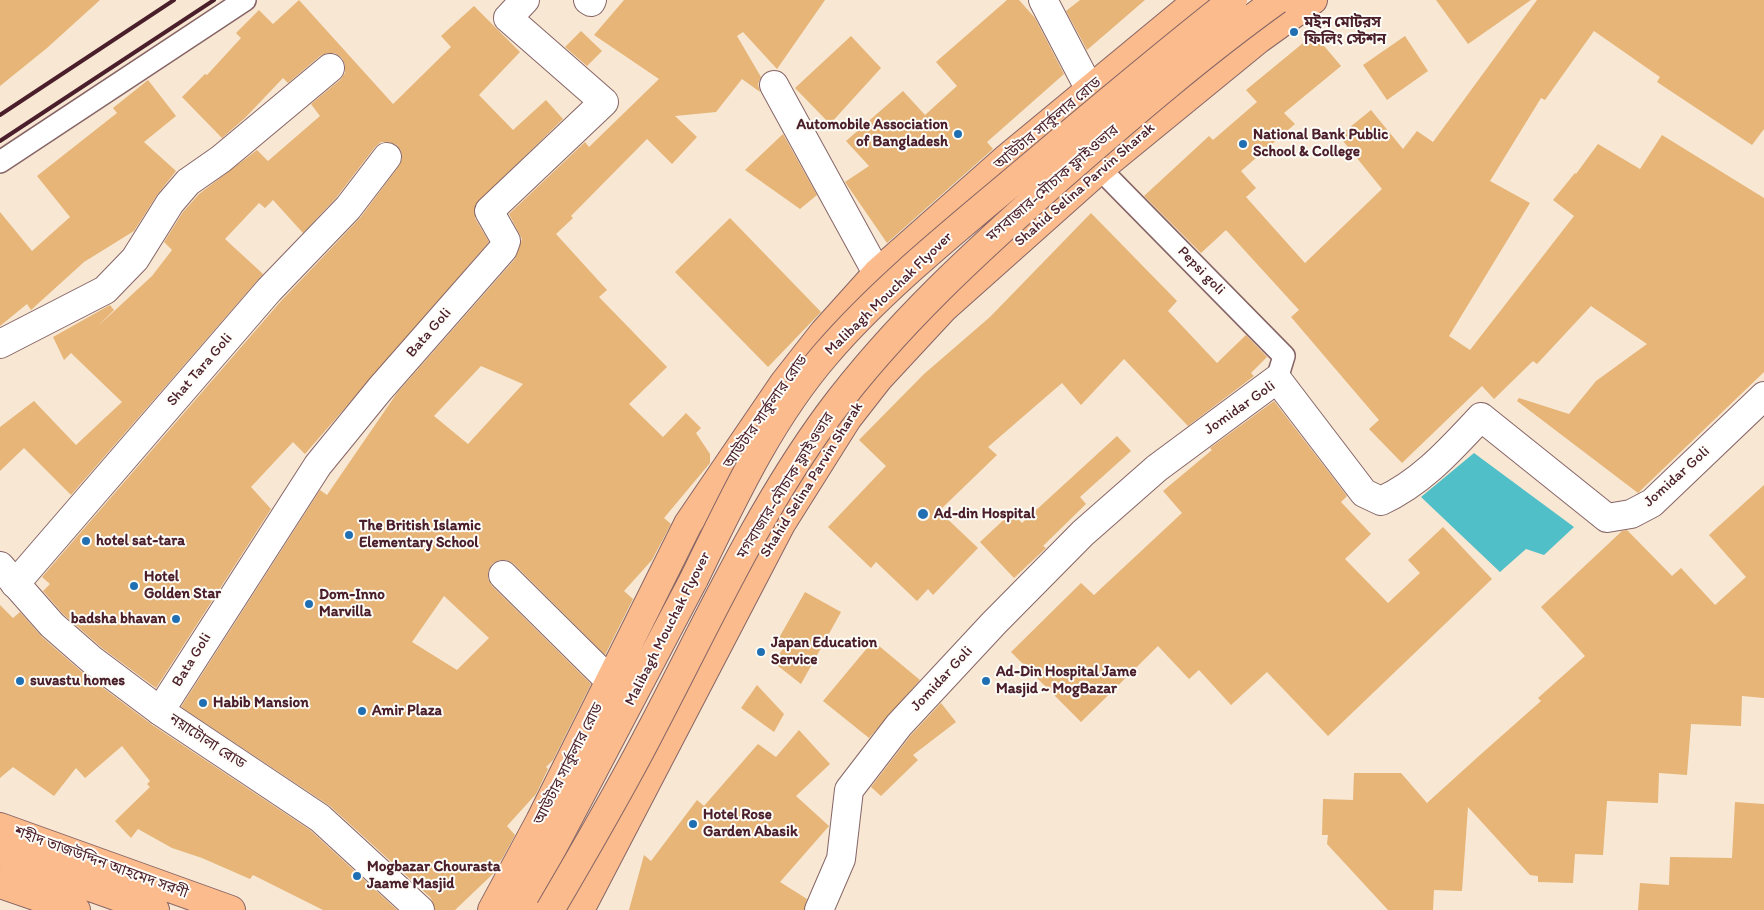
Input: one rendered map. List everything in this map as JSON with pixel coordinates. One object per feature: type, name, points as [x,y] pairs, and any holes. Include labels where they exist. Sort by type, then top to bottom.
[{"type":"main road","name":"আউটার সার্কুলার রোড","points":[[492,910],[540,821],[688,524],[784,384],[824,332],[877,273],[1089,88],[1198,0]]},
{"type":"main road","name":"Malibagh Mouchak Flyover","points":[[520,910],[690,588],[740,484],[774,426],[826,354],[866,313],[963,224],[1233,0]]},
{"type":"main road","name":"মগবাজার-মৌচাক ফ্লাইওভার","points":[[550,910],[648,736],[763,518],[828,415],[869,362],[933,293],[994,235],[1179,76],[1277,0]]},
{"type":"main road","name":"Shahid Selina Parvin Sharak","points":[[580,910],[781,524],[847,419],[879,378],[944,308],[1100,168],[1259,39],[1313,0]]},
{"type":"main road","points":[[1089,88],[1131,143]]},
{"type":"main road","points":[[1008,157],[1056,209]]},
{"type":"main road","points":[[497,910],[518,883],[563,799],[660,599],[684,555],[703,525],[740,484]]},
{"type":"main road","name":"শহীদ তাজউদ্দিন আহমেদ সরণী","points":[[0,827],[231,910]]},
{"type":"main road","points":[[0,855],[156,910]]},
{"type":"main road","points":[[0,884],[76,910]]},
{"type":"main road","points":[[0,903],[21,910]]},
{"type":"street","points":[[0,162],[245,0]]},
{"type":"street","name":"Bata Goli","points":[[160,711],[318,465],[380,389],[503,249],[506,241],[489,211],[604,102],[508,18],[525,0]]},
{"type":"street","points":[[588,0],[590,2],[592,0]]},
{"type":"street","points":[[1043,0],[1089,88]]},
{"type":"street","points":[[0,344],[104,290],[135,259],[170,203],[188,182],[221,159],[330,68]]},
{"type":"street","points":[[774,85],[877,273]]},
{"type":"street","name":"Shat Tara Goli","points":[[7,575],[269,290],[348,208],[387,157]]},
{"type":"street","name":"Pepsi goli","points":[[1100,168],[1284,356],[1277,378]]},
{"type":"street","name":"Jomidar Goli","points":[[819,910],[841,859],[849,790],[899,725],[994,624],[1083,534],[1157,468],[1277,378],[1364,493],[1381,501],[1401,492],[1436,465],[1481,417],[1606,518],[1632,514],[1652,503],[1764,396]]},
{"type":"street","name":"নয়াটোলা রোড","points":[[7,575],[59,630],[92,660],[160,711],[320,818],[420,910]]},
{"type":"street","points":[[503,575],[610,682]]},
{"type":"water","points":[[1474,453],[1574,527],[1544,555],[1526,549],[1500,572],[1421,497]]},
{"type":"building","points":[[0,0],[100,0],[47,48],[0,86]]},
{"type":"building","points":[[299,0],[393,104],[451,47],[441,36],[474,6],[520,52],[479,95],[513,130],[546,100],[563,119],[475,205],[475,218],[489,242],[305,454],[293,442],[251,487],[271,509],[156,688],[102,648],[63,614],[43,591],[50,584],[42,577],[281,301],[360,218],[399,166],[402,159],[401,151],[397,145],[381,142],[375,147],[336,198],[303,233],[273,200],[265,208],[259,203],[225,239],[263,274],[71,495],[24,448],[0,471],[0,427],[34,401],[76,445],[122,402],[71,353],[64,360],[53,337],[110,305],[114,310],[97,327],[152,276],[172,250],[164,242],[183,212],[199,194],[257,150],[268,161],[320,116],[311,104],[340,80],[345,73],[345,65],[342,58],[335,53],[327,53],[320,56],[288,83],[283,78],[245,118],[222,138],[182,97],[205,74],[207,75],[241,38],[236,33],[259,10],[273,24]]},
{"type":"building","points":[[624,0],[825,0],[777,69],[743,32],[737,36],[761,77],[758,84],[760,92],[742,79],[716,112],[675,116],[697,137],[672,164],[647,139],[571,216],[573,218],[556,234],[607,290],[599,297],[667,367],[629,404],[663,437],[686,413],[701,428],[696,433],[710,454],[710,463],[664,518],[671,524],[652,560],[624,591],[633,599],[605,655],[514,564],[507,560],[499,560],[492,564],[488,572],[488,579],[492,586],[591,684],[553,760],[546,767],[548,769],[536,794],[507,826],[515,835],[502,859],[494,867],[496,871],[455,910],[435,910],[431,898],[330,806],[181,707],[320,490],[327,495],[397,393],[515,259],[522,239],[509,214],[585,142],[589,147],[659,79],[594,35]],"holes":[[[481,366],[523,384],[468,444],[434,416]],[[444,596],[489,638],[457,670],[412,642]]]},
{"type":"building","points":[[1007,0],[1019,0],[1035,18],[1064,74],[987,142],[993,149],[887,243],[845,182],[869,166],[846,141],[903,91],[925,115],[957,86],[936,62]]},
{"type":"building","points":[[1080,0],[1145,0],[1087,50],[1066,11]]},
{"type":"building","points":[[1436,0],[1531,0],[1468,44]]},
{"type":"building","points":[[1537,0],[1764,0],[1764,129],[1752,145],[1657,82],[1660,77],[1594,31],[1545,100],[1541,98],[1490,181],[1530,203],[1449,336],[1470,350],[1574,216],[1553,200],[1576,174],[1598,144],[1640,169],[1662,135],[1764,198],[1764,372],[1638,493],[1517,401],[1519,398],[1569,414],[1596,381],[1647,344],[1591,306],[1537,364],[1533,361],[1494,399],[1482,386],[1402,463],[1369,429],[1379,420],[1291,317],[1299,310],[1226,230],[1201,253],[1144,196],[1209,136],[1213,140],[1257,102],[1246,90],[1314,34],[1341,66],[1284,113],[1295,124],[1241,171],[1256,188],[1246,197],[1305,263],[1382,189],[1339,136],[1371,110],[1403,149],[1417,131],[1433,142]]},
{"type":"building","points":[[581,31],[602,51],[587,66],[565,47]]},
{"type":"building","points":[[851,36],[881,68],[830,124],[795,88]]},
{"type":"building","points":[[1405,36],[1428,71],[1387,100],[1363,65]]},
{"type":"building","points":[[148,80],[176,116],[144,142],[176,171],[157,195],[134,231],[84,262],[31,310],[27,304],[0,326],[0,212],[32,251],[70,217],[37,176],[117,113],[113,108]]},
{"type":"building","points":[[783,134],[817,195],[800,209],[745,170]]},
{"type":"building","points":[[1091,213],[1177,301],[1168,311],[1217,363],[1246,335],[1267,357],[1251,373],[1254,376],[1188,426],[1124,359],[1081,405],[1062,383],[988,447],[997,455],[939,511],[978,548],[933,595],[928,589],[917,601],[876,562],[871,568],[828,527],[886,466],[859,440],[924,374],[990,317]]},
{"type":"building","points":[[730,218],[821,312],[768,367],[675,272]]},
{"type":"building","points":[[1274,401],[1347,496],[1341,502],[1371,534],[1345,559],[1388,603],[1420,573],[1408,560],[1443,527],[1492,579],[1328,736],[1267,672],[1231,705],[1199,670],[1189,679],[1158,646],[1081,722],[1011,652],[1081,583],[1094,595],[1182,513],[1163,491],[1212,450],[1210,448]]},
{"type":"building","points":[[1117,436],[1131,451],[1080,497],[1086,504],[1043,546],[1046,548],[1014,578],[980,542],[1012,512],[1022,523]]},
{"type":"building","points":[[1764,485],[1764,698],[1742,696],[1741,726],[1691,724],[1687,775],[1659,773],[1658,803],[1607,801],[1603,855],[1575,854],[1573,883],[1538,882],[1538,876],[1530,875],[1468,807],[1462,891],[1434,890],[1433,910],[1388,910],[1327,844],[1328,835],[1322,835],[1323,799],[1353,800],[1354,773],[1401,773],[1427,803],[1541,701],[1538,698],[1585,656],[1541,607],[1622,531],[1627,530],[1672,576],[1681,568],[1715,605],[1746,577],[1709,535]]},
{"type":"building","points":[[805,592],[841,612],[801,684],[773,662],[783,649],[775,645]]},
{"type":"building","points":[[0,605],[13,618],[20,612],[42,637],[82,672],[151,724],[310,830],[397,910],[323,910],[253,875],[250,879],[202,858],[172,848],[138,829],[131,838],[115,821],[150,787],[147,784],[150,781],[122,746],[85,778],[76,768],[54,796],[13,767],[0,778]]},
{"type":"building","points":[[873,641],[920,680],[869,738],[823,701]]},
{"type":"building","points":[[757,685],[784,714],[774,732],[741,708]]},
{"type":"building","points":[[941,703],[956,722],[913,755],[918,760],[881,796],[871,787],[911,735]]},
{"type":"building","points":[[799,730],[830,764],[796,796],[829,826],[780,882],[807,899],[804,910],[629,910],[644,855],[651,861],[697,800],[704,806],[758,744],[776,757]]},
{"type":"building","points":[[1735,802],[1764,804],[1764,910],[1638,910],[1640,883],[1669,885],[1670,857],[1732,858]]},
{"type":"railway","points":[[0,115],[174,0]]},
{"type":"railway","points":[[0,141],[214,0]]},
{"type":"place","name":"মইন মোটরস ফিলিং স্টেশন","points":[[1294,32]]},
{"type":"place","name":"Automobile Association of Bangladesh","points":[[958,134]]},
{"type":"place","name":"National Bank Public School & College","points":[[1243,144]]},
{"type":"place","name":"Ad-din Hospital","points":[[923,514]]},
{"type":"place","name":"The British Islamic Elementary School","points":[[349,535]]},
{"type":"place","name":"hotel sat-tara","points":[[86,541]]},
{"type":"place","name":"Hotel Golden Star","points":[[134,586]]},
{"type":"place","name":"Dom-Inno Marvilla","points":[[309,604]]},
{"type":"place","name":"badsha bhavan","points":[[176,619]]},
{"type":"place","name":"Japan Education Service","points":[[761,652]]},
{"type":"place","name":"suvastu homes","points":[[20,681]]},
{"type":"place","name":"Ad-Din Hospital Jame Masjid ~ MogBazar","points":[[986,681]]},
{"type":"place","name":"Habib Mansion","points":[[203,703]]},
{"type":"place","name":"Amir Plaza","points":[[362,711]]},
{"type":"place","name":"Hotel Rose Garden Abasik","points":[[693,824]]},
{"type":"place","name":"Mogbazar Chourasta Jaame Masjid","points":[[357,876]]}]
